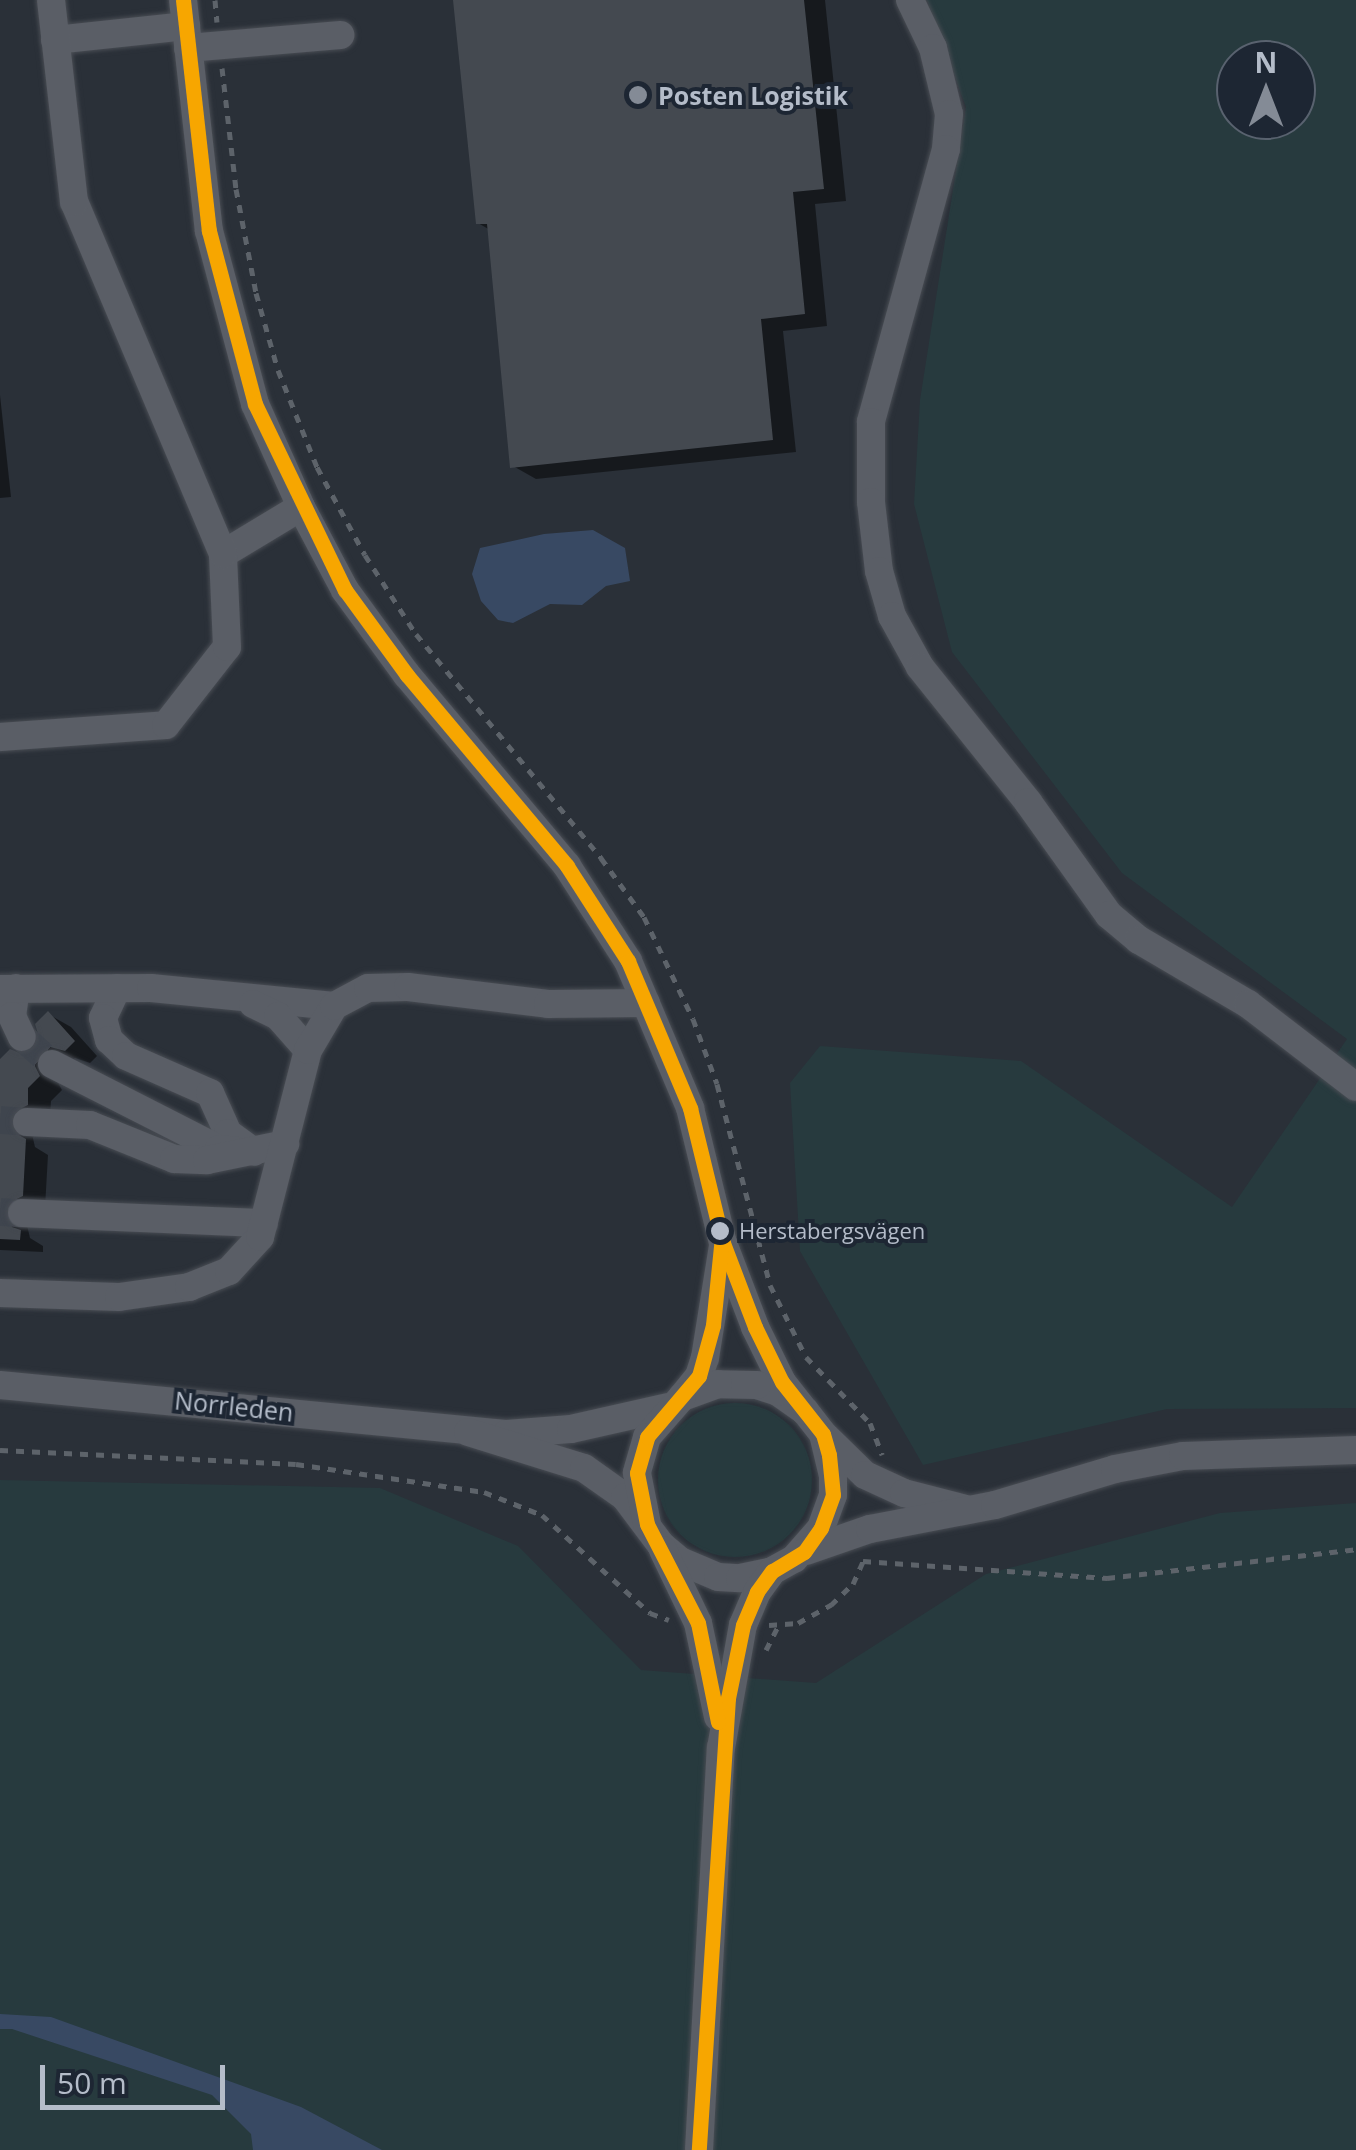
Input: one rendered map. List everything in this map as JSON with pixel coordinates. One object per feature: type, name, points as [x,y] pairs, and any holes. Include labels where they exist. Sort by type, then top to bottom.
[{"type":"street","points":[[0,737],[166,725],[227,647],[223,554],[74,202],[50,0]]},
{"type":"street","points":[[910,0],[933,48],[948,114],[946,149],[871,422],[870,502],[879,571],[892,616],[920,667],[1028,802],[1109,914],[1139,940],[1248,1004],[1356,1087]]},
{"type":"street","points":[[55,40],[186,24],[220,46],[340,35]]},
{"type":"street","points":[[186,24],[208,230],[255,404],[301,508],[345,590],[407,675],[567,866],[628,960],[690,1108],[723,1243],[771,1360],[843,1458],[904,1493],[968,1509]]},
{"type":"street","points":[[223,554],[301,508]]},
{"type":"street","points":[[0,1294],[119,1297],[189,1287],[229,1271],[260,1237],[308,1050],[334,1006],[368,988],[408,987],[548,1004],[646,1003]]},
{"type":"street","points":[[22,1036],[12,1016],[8,988],[117,988],[334,1006]]},
{"type":"street","points":[[117,988],[103,1018],[109,1040],[126,1056],[210,1093],[228,1134],[254,1152]]},
{"type":"street","points":[[242,999],[278,1016],[308,1050]]},
{"type":"street","points":[[52,1064],[218,1149],[254,1152]]},
{"type":"street","points":[[27,1122],[90,1125],[174,1158],[207,1160],[286,1144]]},
{"type":"street","points":[[22,1213],[264,1224]]},
{"type":"street","points":[[721,1748],[716,1696],[698,1623],[654,1534],[637,1473],[647,1437],[699,1376],[723,1243]]},
{"type":"street","points":[[468,1432],[571,1429],[676,1402],[718,1384],[747,1384],[778,1392],[814,1422],[833,1476],[832,1495],[821,1528],[804,1552]]},
{"type":"street","name":"Norrleden","points":[[0,1385],[468,1432]]},
{"type":"street","points":[[468,1432],[584,1468],[625,1498],[680,1562],[718,1577],[740,1578],[772,1571],[804,1552],[870,1528],[996,1505],[1115,1469],[1183,1456],[1356,1450]]},
{"type":"street","points":[[699,2150],[721,1748],[744,1625],[757,1592],[772,1571]]},
{"type":"path","points":[[216,0],[236,189],[256,294],[278,370],[317,467],[365,556],[416,634],[602,858],[644,918],[693,1019],[717,1084],[770,1285],[806,1357],[870,1423],[882,1447],[882,1482]]},
{"type":"path","points":[[0,1450],[296,1464],[484,1492],[542,1516],[650,1613],[676,1622],[698,1623]]},
{"type":"path","points":[[744,1625],[798,1623],[831,1605],[853,1584],[864,1561],[870,1528]]},
{"type":"path","points":[[864,1561],[1107,1578],[1356,1549]]},
{"type":"green space","points":[[927,0],[1356,0],[1356,1408],[1167,1409],[923,1465],[800,1251],[790,1083],[820,1046],[1021,1061],[1232,1207],[1347,1039],[1122,873],[952,652],[914,504],[920,400],[966,107]]},
{"type":"green space","points":[[735,1403],[764,1409],[789,1426],[806,1451],[812,1480],[806,1509],[789,1534],[764,1551],[735,1557],[706,1551],[681,1534],[664,1509],[658,1480],[664,1451],[681,1426],[706,1409]]},
{"type":"green space","points":[[0,1480],[380,1488],[518,1546],[641,1670],[816,1683],[986,1574],[1220,1513],[1356,1503],[1356,2150],[0,2150]]},
{"type":"water","points":[[593,530],[625,548],[630,581],[606,586],[582,605],[550,604],[513,623],[498,620],[481,601],[472,574],[480,548],[544,534]]},
{"type":"water","points":[[0,2014],[51,2017],[301,2107],[382,2150],[253,2150],[251,2134],[212,2095],[12,2029],[0,2029]]},
{"type":"building","points":[[453,0],[804,0],[824,189],[793,192],[805,314],[761,319],[773,440],[510,468],[487,224],[476,224]]},
{"type":"building","points":[[48,1011],[75,1041],[65,1051],[50,1047],[37,1055],[35,1066],[40,1076],[28,1088],[28,1105],[12,1113],[12,1131],[26,1139],[23,1196],[8,1203],[5,1213],[12,1227],[21,1230],[20,1240],[0,1239],[0,1059],[10,1049],[22,1054],[36,1048],[39,1037],[35,1024]]},
{"type":"tunnel","points":[[22,1037],[52,1064]]},
{"type":"tunnel","points":[[0,1120],[27,1122]]},
{"type":"tunnel","points":[[0,1212],[22,1213]]},
{"type":"transit line","points":[[183,0],[209,231],[255,404],[345,590],[407,675],[567,866],[628,961],[690,1108],[723,1243],[755,1327],[782,1382],[823,1434],[829,1455],[833,1495],[821,1528],[804,1552],[772,1571],[757,1592],[743,1625],[728,1698],[699,2150]]},
{"type":"transit line","points":[[718,1722],[698,1623],[647,1524],[637,1473],[647,1437],[699,1376],[713,1325],[722,1236]]},
{"type":"place","name":"Posten Logistik","points":[[638,95]]},
{"type":"place","name":"Herstabergsvägen","points":[[720,1231]]}]
